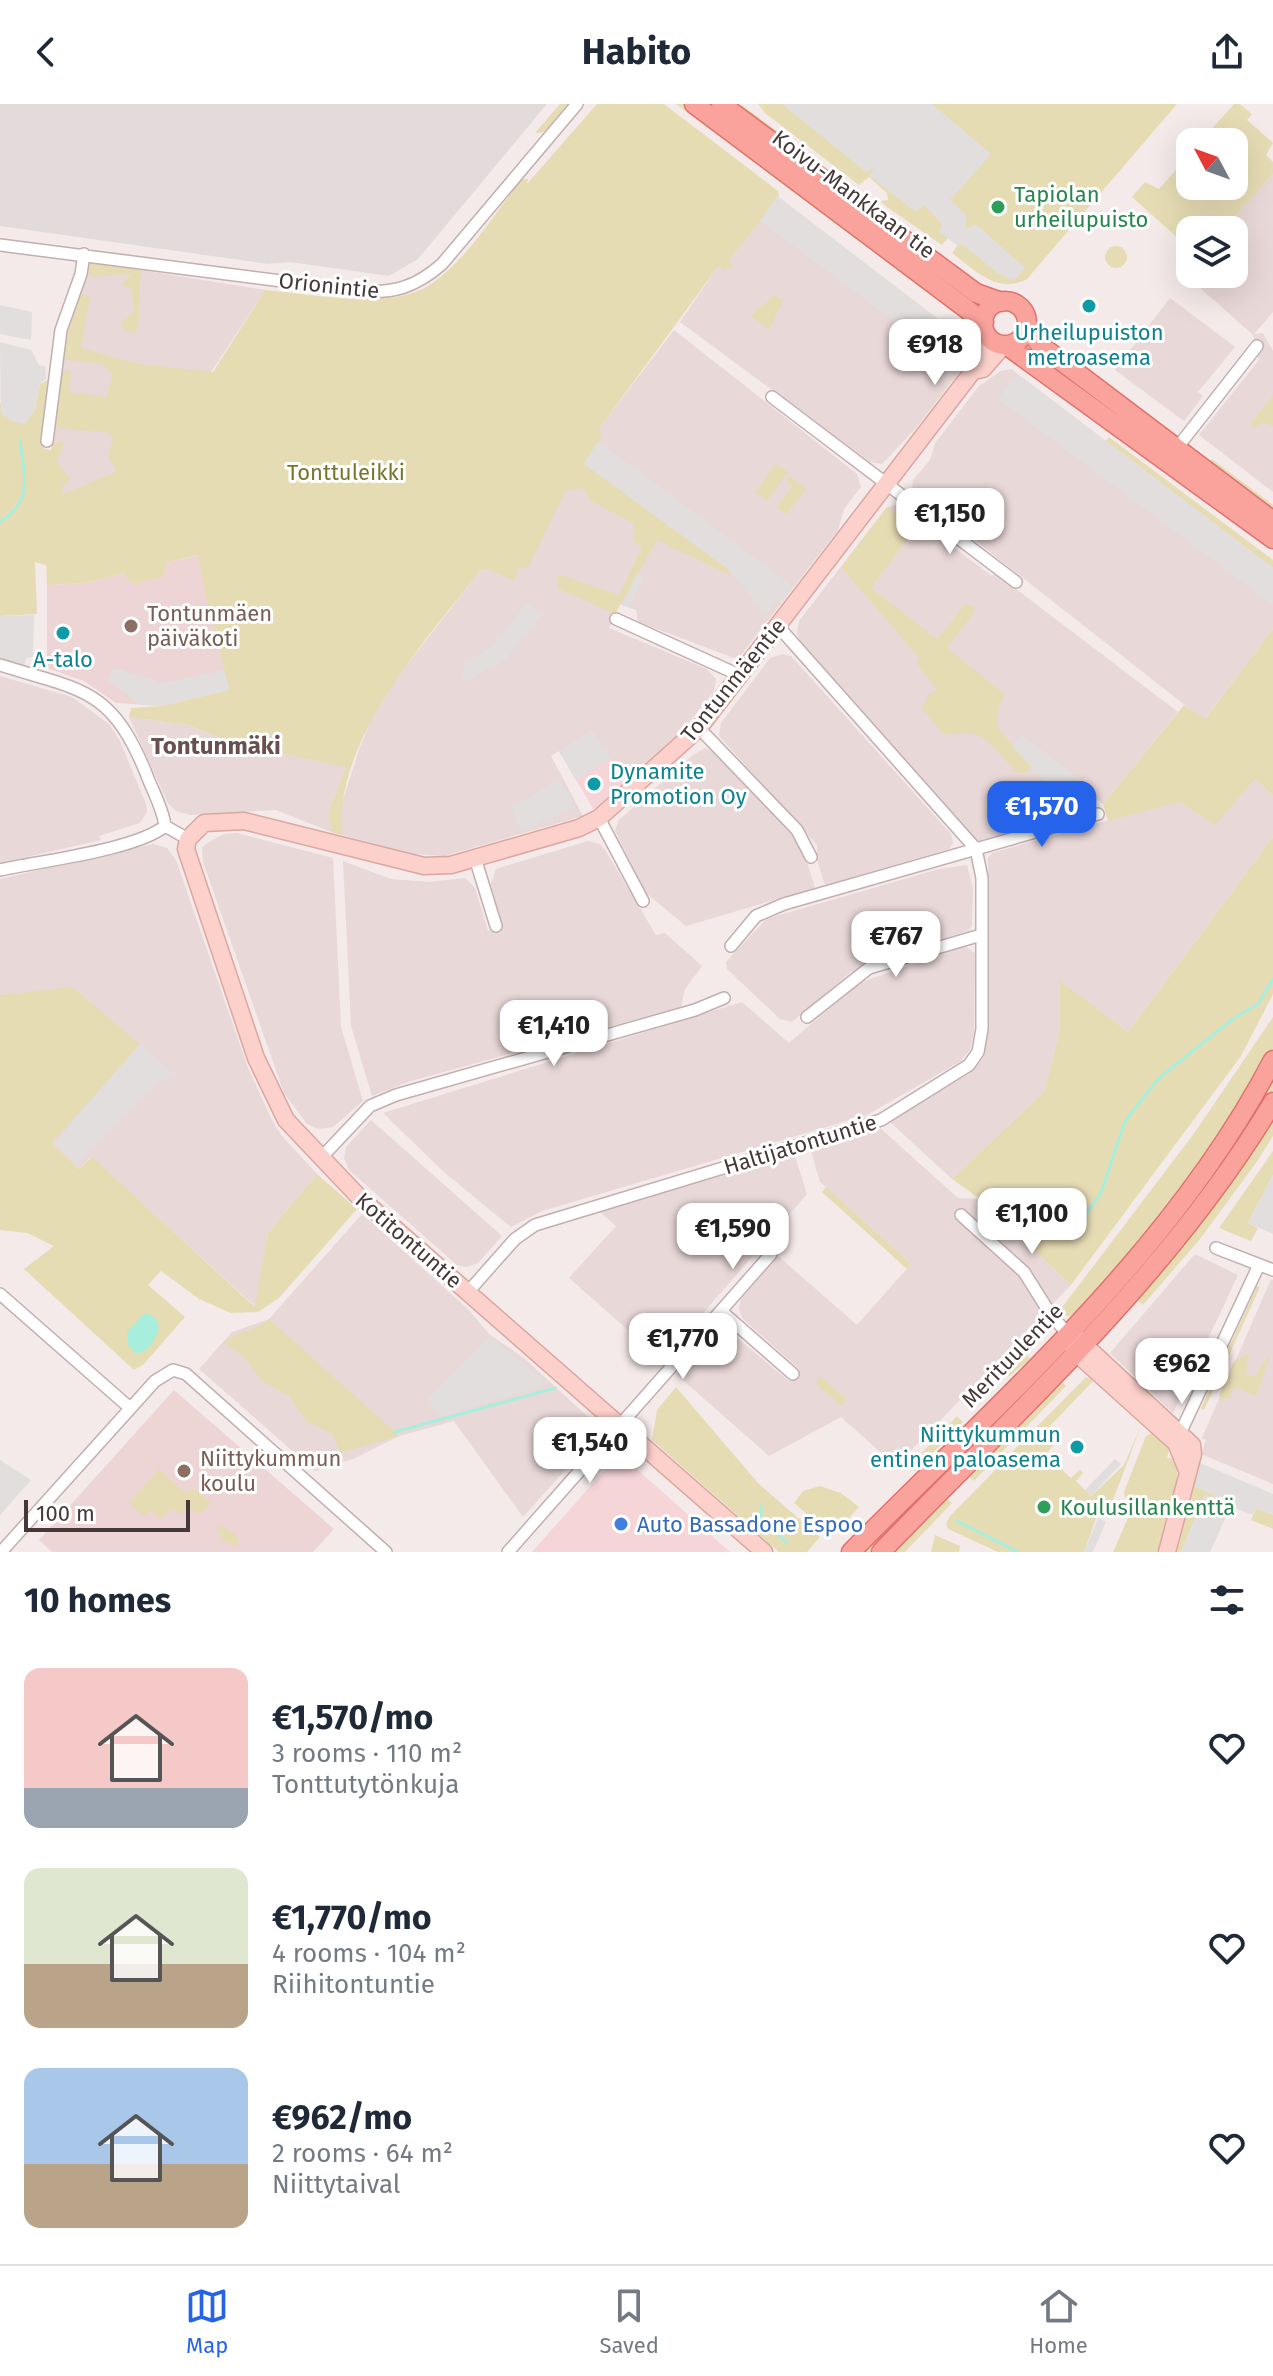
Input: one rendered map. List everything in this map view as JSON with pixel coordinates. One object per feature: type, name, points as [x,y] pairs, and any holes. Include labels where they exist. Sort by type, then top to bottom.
[{"type":"main road","name":"Koivu-Mankkaan tie","points":[[694,104],[986,329]]},
{"type":"main road","name":"Koivu-Mankkaan tie","points":[[724,105],[976,293],[1001,302]]},
{"type":"main road","points":[[1273,521],[1172,454],[1005,345],[986,329],[989,309],[1001,302],[1018,306],[1025,314],[1027,327],[1040,345],[1172,454],[1273,539]]},
{"type":"main road","points":[[1005,345],[1020,340],[1027,327]]},
{"type":"main road","name":"Merituulentie","points":[[851,1552],[1067,1333],[1164,1226],[1226,1140],[1273,1060]]},
{"type":"main road","name":"Merituulentie","points":[[881,1552],[1080,1347],[1210,1197],[1273,1102]]},
{"type":"street","name":"Orionintie","points":[[0,245],[359,291],[405,289],[426,279],[442,264],[577,104]]},
{"type":"street","points":[[47,441],[61,330],[81,274],[84,254]]},
{"type":"street","name":"Tontunmäentie","points":[[188,839],[208,822],[244,821],[424,866],[475,858],[579,828],[599,818],[699,728],[973,371],[986,329]]},
{"type":"street","name":"Tontunmäentie","points":[[973,371],[983,369],[1005,345]]},
{"type":"street","points":[[1172,454],[1257,346]]},
{"type":"street","points":[[772,397],[1016,582]]},
{"type":"street","points":[[616,619],[739,675]]},
{"type":"street","points":[[777,625],[976,849]]},
{"type":"street","points":[[0,665],[63,682],[94,696],[115,715],[142,764],[165,826],[188,839]]},
{"type":"street","points":[[699,728],[797,830],[811,857]]},
{"type":"street","points":[[731,946],[756,916],[784,904],[1098,814]]},
{"type":"street","points":[[599,818],[643,901]]},
{"type":"street","points":[[0,870],[132,841],[154,835],[165,826]]},
{"type":"street","name":"Kotitontuntie","points":[[188,839],[188,858],[256,1058],[286,1120],[320,1159],[619,1427],[764,1552]]},
{"type":"street","name":"Haltijatontuntie","points":[[468,1292],[515,1239],[535,1225],[881,1120],[969,1065],[978,1052],[982,1029],[982,878],[976,849]]},
{"type":"street","points":[[475,858],[496,926]]},
{"type":"street","points":[[807,1017],[869,968],[981,935]]},
{"type":"street","points":[[320,1159],[370,1106],[396,1095],[695,1010],[724,998]]},
{"type":"street","points":[[961,1215],[1024,1272],[1051,1315],[1080,1347],[1193,1449],[1167,1552]]},
{"type":"street","points":[[1216,1248],[1258,1267],[1273,1270]]},
{"type":"street","points":[[508,1552],[771,1254]]},
{"type":"street","points":[[1178,1438],[1258,1267]]},
{"type":"street","points":[[0,1294],[130,1408]]},
{"type":"street","points":[[721,1311],[793,1374]]},
{"type":"street","points":[[1,1552],[165,1372],[181,1370],[386,1552]]},
{"type":"shaded area","points":[[0,104],[547,104],[418,259],[389,276],[290,262],[268,264],[0,226]]},
{"type":"shaded area","points":[[782,104],[932,104],[991,154],[950,200],[967,216],[965,229],[977,225],[1025,268],[1014,281],[999,274],[962,244],[958,246],[939,232],[942,224],[924,205],[916,212],[870,176],[874,167],[866,172]]},
{"type":"shaded area","points":[[1273,174],[1273,312],[1254,334],[1263,333],[1273,351],[1273,492],[1199,435],[1259,360],[1253,335],[1200,288],[1248,288],[1248,216],[1236,216]]},
{"type":"shaded area","points":[[777,196],[959,335],[968,346],[968,360],[917,427],[882,464],[870,462],[680,322],[717,268]]},
{"type":"shaded area","points":[[777,196],[959,335],[968,346],[954,366],[760,221]]},
{"type":"shaded area","points":[[88,264],[265,290],[156,456],[46,502],[66,334]]},
{"type":"shaded area","points":[[1170,298],[1235,347],[1198,392],[1203,396],[1184,421],[1115,370]]},
{"type":"shaded area","points":[[0,305],[32,312],[31,340],[0,334]]},
{"type":"shaded area","points":[[674,330],[857,474],[861,487],[844,509],[838,530],[741,655],[734,658],[638,622],[636,610],[619,604],[609,628],[707,669],[716,679],[714,691],[684,729],[626,783],[592,731],[551,756],[583,816],[444,856],[413,854],[342,835],[339,812],[360,747],[371,720],[395,680],[480,571],[487,569],[514,580],[555,473],[576,459]]},
{"type":"shaded area","points":[[0,342],[31,350],[39,365],[45,366],[46,378],[40,384],[35,410],[25,424],[1,414]]},
{"type":"shaded area","points":[[1011,369],[1273,568],[1273,629],[1204,720],[912,491],[913,480],[930,460],[935,443],[979,386],[1001,371]]},
{"type":"shaded area","points":[[1018,374],[1273,568],[1273,605],[998,399]]},
{"type":"shaded area","points":[[598,441],[793,586],[779,604],[776,601],[766,614],[728,569],[584,464]]},
{"type":"shaded area","points":[[896,505],[992,576],[995,573],[1178,712],[1103,804],[1084,790],[1065,815],[978,842],[800,643],[797,633],[799,621],[887,507]]},
{"type":"shaded area","name":"Tontunmäen päiväkoti","points":[[199,555],[229,690],[162,706],[116,703],[84,681],[47,668],[47,585],[84,583]]},
{"type":"shaded area","points":[[637,573],[644,576],[629,608],[622,605]]},
{"type":"shaded area","points":[[527,602],[542,614],[506,659],[466,681],[462,677],[466,662],[494,645]]},
{"type":"shaded area","points":[[34,615],[33,657],[26,658],[24,666],[0,658],[0,616]]},
{"type":"shaded area","points":[[783,654],[791,656],[951,834],[953,843],[949,849],[825,885],[817,860],[817,845],[719,736],[721,723],[770,658]]},
{"type":"shaded area","points":[[114,668],[164,683],[224,670],[229,690],[162,706],[139,705],[107,679]]},
{"type":"shaded area","points":[[0,676],[72,697],[109,724],[120,741],[146,804],[147,812],[140,823],[99,836],[101,840],[0,863]]},
{"type":"shaded area","points":[[129,717],[188,725],[238,745],[347,767],[329,811],[331,832],[276,810],[190,815],[176,811],[168,803]]},
{"type":"shaded area","points":[[592,731],[626,783],[595,812],[559,751]]},
{"type":"shaded area","points":[[592,731],[611,759],[576,780],[559,751]]},
{"type":"shaded area","points":[[1022,735],[1088,785],[1067,806],[1012,746]]},
{"type":"shaded area","points":[[705,748],[719,754],[801,842],[815,888],[686,926],[646,893],[615,831],[619,820]]},
{"type":"shaded area","points":[[560,779],[576,807],[521,831],[511,808]]},
{"type":"shaded area","points":[[1255,779],[1273,795],[1273,837],[1128,1032],[1059,981],[1060,1031],[1044,1092],[952,1179],[890,1122],[970,1073],[984,1057],[989,1023],[988,858],[992,853]]},
{"type":"shaded area","points":[[237,833],[333,858],[341,1027],[363,1101],[333,1127],[318,1129],[307,1124],[284,1093],[203,862],[202,848],[207,843],[224,834]]},
{"type":"shaded area","points":[[588,841],[600,844],[605,850],[656,935],[665,933],[702,966],[685,989],[681,1007],[411,1081],[372,1096],[351,1026],[343,861],[391,879],[429,882],[465,878],[475,888],[488,931],[502,927],[491,884],[496,869]]},
{"type":"shaded area","points":[[153,844],[167,848],[176,860],[248,1068],[271,1118],[281,1135],[317,1174],[267,1234],[256,1307],[91,1157],[79,1169],[52,1143],[72,988],[0,995],[0,879]]},
{"type":"shaded area","points":[[967,865],[973,889],[972,925],[969,930],[851,972],[792,1022],[780,1019],[727,969],[726,962],[766,919],[939,869]]},
{"type":"shaded area","points":[[965,946],[975,953],[974,1032],[970,1050],[961,1061],[867,1115],[542,1211],[511,1227],[445,1173],[383,1113],[742,1002],[789,1043],[859,983]]},
{"type":"shaded area","points":[[140,1044],[175,1075],[152,1087],[77,1164],[54,1143]]},
{"type":"shaded area","points":[[371,1120],[502,1236],[478,1263],[466,1267],[457,1265],[349,1170],[344,1158],[346,1147]]},
{"type":"shaded area","points":[[879,1127],[958,1198],[980,1199],[1071,1285],[896,1466],[841,1417],[769,1456],[676,1374],[713,1331],[724,1327],[789,1381],[799,1369],[743,1319],[739,1309],[741,1299],[778,1256],[857,1325],[911,1264],[820,1182],[810,1148]]},
{"type":"shaded area","points":[[794,1153],[807,1194],[662,1360],[569,1278],[616,1226],[600,1212]]},
{"type":"shaded area","points":[[1273,1175],[1273,1234],[1248,1223]]},
{"type":"shaded area","points":[[362,1214],[469,1310],[489,1334],[524,1358],[588,1417],[593,1439],[523,1517],[454,1421],[399,1436],[353,1459],[315,1471],[199,1369],[232,1332],[269,1319]]},
{"type":"shaded area","points":[[1195,1254],[1238,1275],[1173,1413],[1110,1353]]},
{"type":"shaded area","points":[[1271,1279],[1273,1484],[1201,1454],[1206,1440],[1202,1438]]},
{"type":"shaded area","points":[[145,1313],[155,1317],[159,1327],[151,1345],[135,1353],[128,1345],[127,1332]]},
{"type":"shaded area","points":[[490,1337],[543,1379],[542,1386],[439,1417],[428,1398]]},
{"type":"shaded area","name":"Niittykummun koulu","points":[[174,1390],[334,1529],[313,1552],[52,1552],[39,1540]]},
{"type":"shaded area","points":[[619,1454],[631,1464],[730,1552],[532,1552]]},
{"type":"shaded area","points":[[1115,1459],[1121,1464],[1091,1496],[1085,1490]]},
{"type":"shaded area","points":[[0,1460],[31,1480],[0,1515]]},
{"type":"shaded area","points":[[1200,1463],[1273,1494],[1273,1515],[1256,1508],[1252,1515],[1231,1506],[1210,1552],[1181,1552],[1205,1495],[1213,1498],[1215,1495],[1192,1485]]},
{"type":"shaded area","points":[[1098,1518],[1106,1522],[1093,1552],[1084,1552]]},
{"type":"green space","points":[[560,104],[568,104],[544,132],[535,133]]},
{"type":"green space","name":"Tonttuleikki","points":[[597,104],[664,104],[778,191],[779,197],[730,259],[732,266],[723,270],[720,266],[717,268],[599,429],[602,437],[584,464],[728,569],[729,575],[657,540],[615,614],[557,588],[558,574],[619,595],[642,547],[633,541],[633,523],[591,501],[582,488],[566,490],[528,568],[519,567],[514,581],[487,569],[480,571],[387,694],[367,728],[352,764],[343,799],[342,835],[331,832],[329,811],[346,767],[238,745],[188,725],[129,717],[131,708],[162,706],[229,690],[212,617],[208,625],[198,620],[198,615],[204,614],[207,602],[198,555],[166,563],[164,576],[134,584],[125,573],[84,583],[47,585],[46,565],[35,562],[37,614],[0,616],[0,402],[2,407],[35,410],[40,384],[48,380],[44,449],[51,450],[52,443],[64,442],[57,462],[70,479],[62,488],[63,494],[116,472],[108,455],[113,439],[108,433],[53,427],[59,371],[71,371],[69,392],[106,397],[113,375],[102,364],[61,359],[80,293],[90,297],[81,348],[139,364],[213,372],[265,290],[376,299],[417,291],[434,282],[459,260],[522,179],[528,179],[527,184]]},
{"type":"green space","points":[[676,104],[688,104],[860,234],[856,239]]},
{"type":"green space","name":"Tapiolan urheilupuisto","points":[[758,104],[1177,104],[1027,279],[1006,284],[978,273],[952,253],[958,245],[948,238],[942,245],[887,207],[880,201],[888,200],[887,193],[869,177],[859,185],[765,113]]},
{"type":"green space","points":[[1234,104],[1240,104],[1252,114],[1247,120],[1273,143],[1266,155],[1273,162],[1273,174],[1236,216],[1176,216],[1176,236],[1132,197],[1145,182],[1159,189],[1176,170],[1176,200],[1248,200],[1248,128],[1213,128]]},
{"type":"green space","points":[[742,105],[848,184],[845,187],[740,108]]},
{"type":"green space","points":[[1116,246],[1124,249],[1127,257],[1124,265],[1116,268],[1108,265],[1105,257],[1108,249]]},
{"type":"green space","points":[[88,264],[141,270],[138,328],[134,333],[126,331],[121,323],[134,311],[131,287],[120,286],[131,275],[89,276]]},
{"type":"green space","points":[[774,295],[783,301],[769,329],[750,316]]},
{"type":"green space","points":[[1273,395],[1273,427],[1263,422],[1255,428],[1251,423]]},
{"type":"green space","points":[[1109,437],[1273,560],[1273,568],[1106,441]]},
{"type":"green space","points":[[1212,459],[1273,505],[1273,517],[1206,467]]},
{"type":"green space","points":[[776,464],[788,472],[767,501],[755,492]]},
{"type":"green space","points":[[790,476],[806,489],[787,514],[776,508],[792,486],[786,480]]},
{"type":"green space","points":[[887,507],[915,529],[871,588],[937,639],[965,604],[973,606],[975,611],[947,648],[1005,695],[998,707],[998,728],[1032,767],[1024,774],[1016,772],[993,746],[978,735],[944,735],[922,709],[927,697],[937,689],[916,663],[920,659],[841,567]]},
{"type":"green space","points":[[1273,629],[1273,795],[1255,779],[1215,825],[1180,802],[1108,821],[1103,804],[1184,705],[1205,719]]},
{"type":"green space","points":[[1273,837],[1273,994],[1241,1056],[1071,1285],[980,1199],[952,1179],[1044,1092],[1060,1031],[1059,980],[1128,1032]]},
{"type":"green space","points":[[72,987],[140,1044],[52,1143],[79,1169],[92,1157],[255,1307],[267,1234],[317,1174],[357,1209],[279,1298],[258,1312],[231,1313],[199,1299],[161,1271],[148,1285],[185,1317],[143,1365],[134,1370],[24,1269],[54,1246],[27,1233],[0,1230],[0,995]]},
{"type":"green space","points":[[1273,1017],[1273,1048],[1243,1102],[1164,1214],[1077,1313],[1069,1316],[1057,1314],[1195,1132]]},
{"type":"green space","points":[[1273,1075],[1273,1090],[1220,1175],[1160,1245]]},
{"type":"green space","points":[[1273,1116],[1273,1136],[1256,1163],[1200,1239],[1143,1305],[1138,1301],[1148,1285]]},
{"type":"green space","points":[[1273,1151],[1273,1175],[1248,1223],[1258,1228],[1251,1241],[1219,1228]]},
{"type":"green space","points":[[826,1187],[911,1264],[907,1269],[822,1192]]},
{"type":"green space","points":[[1257,1286],[1260,1287],[1204,1410],[1201,1408]]},
{"type":"green space","points":[[269,1319],[399,1436],[340,1453],[333,1434],[305,1420],[289,1396],[263,1382],[243,1356],[224,1343]]},
{"type":"green space","points":[[1021,1350],[1031,1359],[1008,1377],[1002,1370]]},
{"type":"green space","points":[[1271,1353],[1256,1396],[1234,1387],[1228,1400],[1225,1398],[1219,1405],[1222,1398],[1219,1396],[1234,1361],[1249,1354],[1246,1374],[1254,1377]]},
{"type":"green space","points":[[820,1376],[847,1400],[841,1406],[816,1384]]},
{"type":"green space","points":[[1086,1377],[1094,1380],[1048,1428],[1059,1439],[1046,1454],[1071,1478],[1080,1470],[1083,1473],[1076,1481],[1091,1496],[1124,1465],[1141,1426],[1110,1508],[1101,1505],[1084,1552],[998,1552],[948,1529],[946,1523],[950,1516],[998,1467],[1006,1471],[1010,1462],[1005,1459]]},
{"type":"green space","points":[[1059,1379],[1066,1386],[974,1481],[966,1473]]},
{"type":"green space","points":[[676,1387],[758,1483],[820,1537],[807,1552],[779,1552],[652,1440],[657,1410]]},
{"type":"green space","points":[[957,1416],[963,1422],[915,1471],[909,1466]]},
{"type":"green space","points":[[1152,1433],[1169,1449],[1167,1458],[1178,1459],[1176,1486],[1162,1552],[1113,1552],[1135,1502],[1125,1497],[1124,1492],[1146,1436]]},
{"type":"green space","points":[[963,1449],[966,1452],[871,1552],[862,1552]]},
{"type":"green space","points":[[159,1469],[184,1492],[195,1489],[211,1503],[200,1514],[188,1508],[179,1514],[171,1508],[161,1519],[150,1510],[144,1516],[129,1503]]},
{"type":"green space","points":[[1192,1485],[1215,1495],[1214,1499],[1205,1495],[1181,1552],[1177,1552]]},
{"type":"green space","points":[[820,1486],[841,1493],[859,1507],[832,1536],[794,1503],[803,1491]]},
{"type":"green space","points":[[944,1496],[952,1503],[905,1552],[889,1552]]},
{"type":"green space","points":[[1256,1508],[1273,1515],[1273,1529],[1251,1520]]},
{"type":"green space","points":[[220,1525],[237,1535],[238,1547],[224,1541],[217,1529]]},
{"type":"green space","points":[[935,1535],[960,1546],[959,1552],[931,1552]]},
{"type":"waterway","points":[[0,522],[11,514],[22,496],[24,476],[20,440]]},
{"type":"waterway","points":[[1072,1234],[1101,1193],[1125,1121],[1159,1078],[1234,1018],[1258,1004],[1273,979]]},
{"type":"waterway","points":[[395,1432],[555,1388]]},
{"type":"waterway","points":[[761,1506],[761,1517],[787,1543]]},
{"type":"waterway","points":[[957,1521],[1018,1552]]},
{"type":"place","name":"Tapiolan urheilupuisto","points":[[998,207]]},
{"type":"place","name":"Urheilupuiston metroasema","points":[[1089,306]]},
{"type":"place","name":"Tontunmäen päiväkoti","points":[[131,626]]},
{"type":"place","name":"A-talo","points":[[63,633]]},
{"type":"place","name":"Dynamite Promotion Oy","points":[[594,784]]},
{"type":"place","name":"Niittykummun entinen paloasema","points":[[1077,1447]]},
{"type":"place","name":"Niittykummun koulu","points":[[184,1471]]},
{"type":"place","name":"Koulusillankenttä","points":[[1044,1507]]},
{"type":"place","name":"Auto Bassadone Espoo","points":[[621,1524]]},
{"type":"district","name":"Tontunmäki","points":[[216,746]]}]
